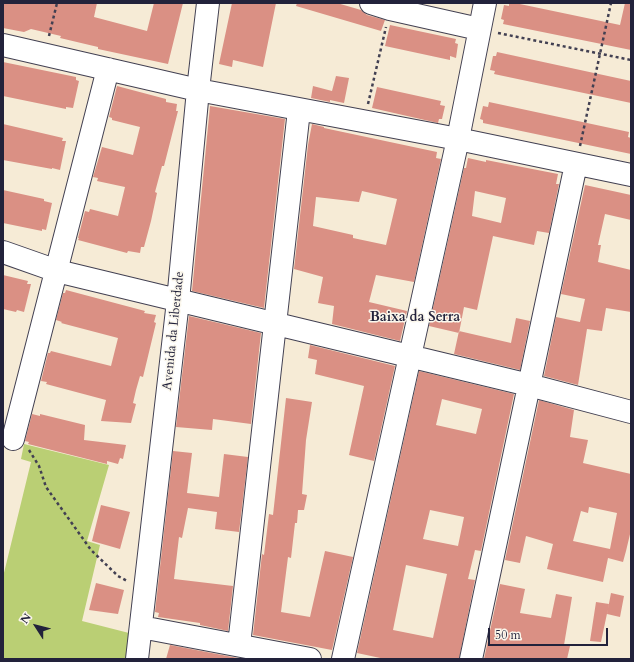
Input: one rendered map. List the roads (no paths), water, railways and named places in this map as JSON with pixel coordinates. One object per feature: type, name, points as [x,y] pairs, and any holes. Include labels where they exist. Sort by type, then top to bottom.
[{"type":"street","name":"Avenida da Liberdade","points":[[137,659],[178,301],[198,90],[208,3]]},
{"type":"street","points":[[344,659],[458,139],[485,3]]},
{"type":"street","points":[[381,6],[479,29]]},
{"type":"street","points":[[3,45],[198,90],[458,139],[631,175]]},
{"type":"street","points":[[13,439],[108,69]]},
{"type":"street","points":[[239,645],[299,110]]},
{"type":"street","points":[[471,659],[576,164]]},
{"type":"street","points":[[3,252],[57,271],[529,385],[631,412]]},
{"type":"street","points":[[141,626],[310,659]]},
{"type":"district","name":"Baixa da Serra","points":[[415,318]]}]
